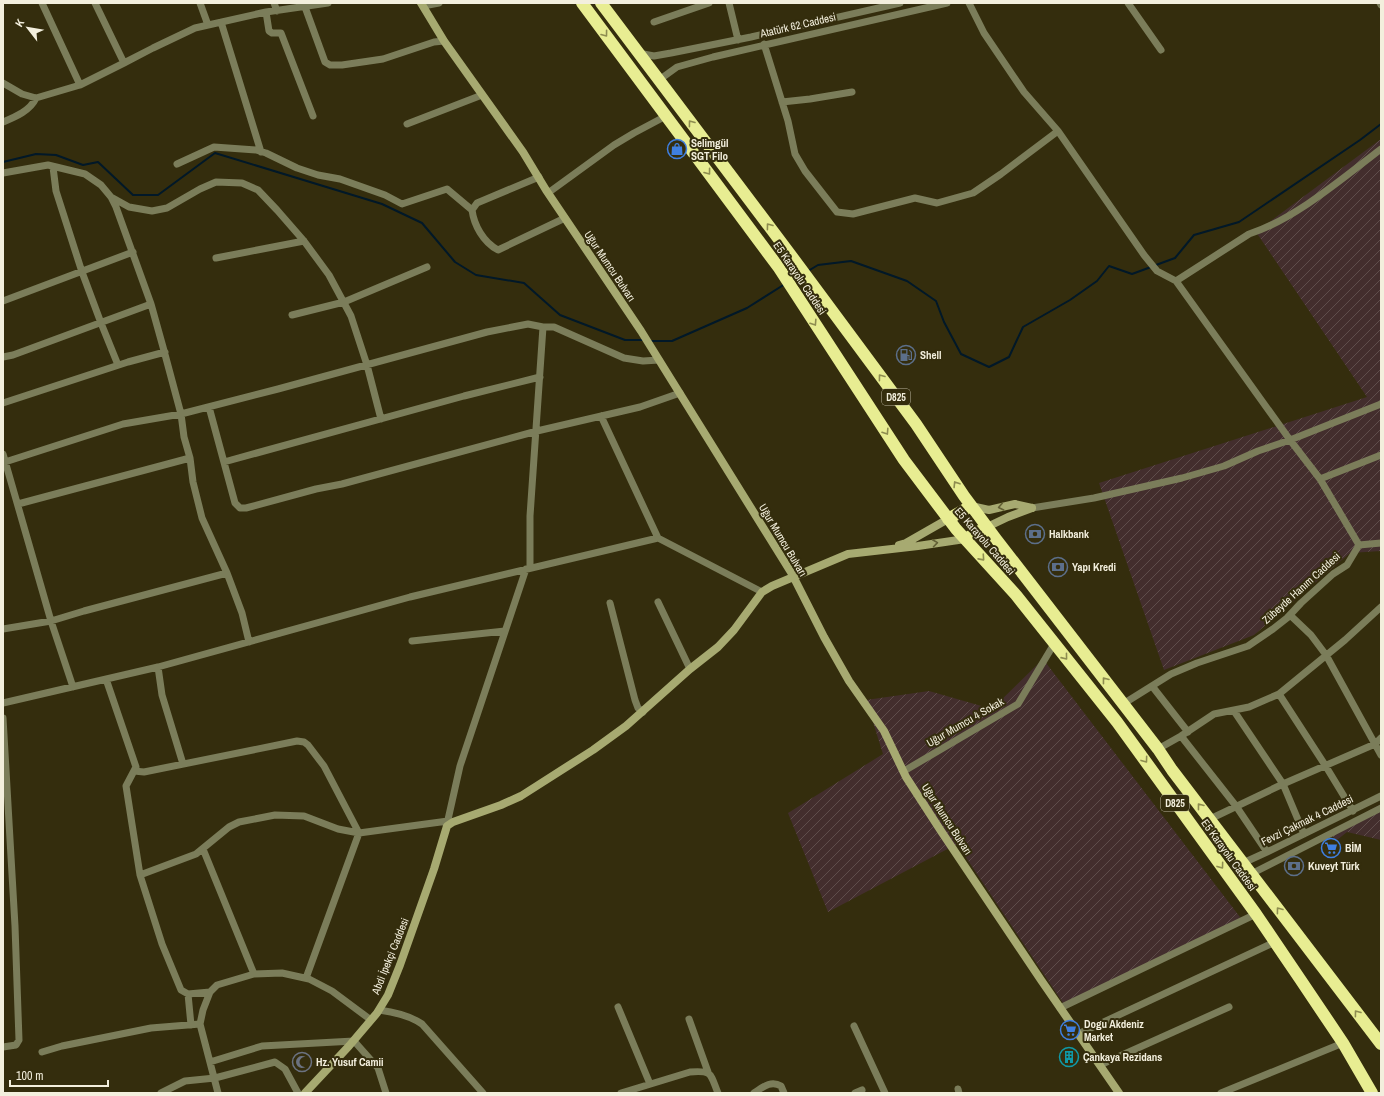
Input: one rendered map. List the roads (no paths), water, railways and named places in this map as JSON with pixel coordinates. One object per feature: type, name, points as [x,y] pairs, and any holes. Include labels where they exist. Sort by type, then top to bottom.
[{"type":"highway","name":"E5 Karayolu Caddesi","points":[[582,3],[779,268],[904,460],[948,519],[1016,595],[1117,722],[1256,914],[1343,1043],[1372,1093]]},
{"type":"highway","name":"E5 Karayolu Caddesi","points":[[601,3],[916,424],[971,506],[1381,1044]]},
{"type":"highway","points":[[948,519],[971,506]]},
{"type":"highway","points":[[965,539],[987,527]]},
{"type":"street","points":[[42,3],[80,85]]},
{"type":"street","points":[[95,3],[124,63]]},
{"type":"street","points":[[200,3],[208,25]]},
{"type":"street","points":[[274,3],[277,11]]},
{"type":"street","points":[[3,83],[22,94],[36,98],[80,85],[195,28],[266,12],[328,3]]},
{"type":"street","points":[[422,5],[439,3]]},
{"type":"street","points":[[654,22],[709,3]]},
{"type":"street","points":[[728,3],[738,40]]},
{"type":"street","name":"Atatürk 62 Caddesi","points":[[638,53],[654,56],[738,40],[900,3]]},
{"type":"street","name":"Atatürk 62 Caddesi","points":[[659,80],[677,67],[764,44],[946,3]]},
{"type":"street","points":[[969,3],[984,33],[1024,92],[1058,130],[1157,272],[1176,281],[1290,440],[1320,479],[1359,545],[1381,543]]},
{"type":"street","points":[[1128,3],[1161,50]]},
{"type":"street","points":[[307,5],[325,62],[330,65],[383,59],[434,42],[444,41]]},
{"type":"street","name":"Uğur Mumcu Bulvarı","points":[[422,5],[444,41],[523,152],[548,193],[642,332],[793,577],[848,681],[884,731],[904,771],[941,831],[1119,1093]]},
{"type":"street","points":[[266,12],[269,31],[272,33],[281,33],[313,116]]},
{"type":"street","points":[[220,22],[261,152]]},
{"type":"street","points":[[764,44],[788,121],[795,154],[805,171],[837,212],[853,214],[915,198],[937,203],[973,193],[1001,174],[1058,130]]},
{"type":"street","points":[[782,102],[810,100],[852,92]]},
{"type":"street","points":[[407,124],[482,95]]},
{"type":"street","points":[[3,122],[16,117],[26,110],[34,103],[36,98]]},
{"type":"street","points":[[548,193],[614,146],[634,133],[666,116]]},
{"type":"street","points":[[176,164],[214,147],[261,152],[297,168],[318,175],[340,179],[385,195],[402,204],[447,189],[472,210]]},
{"type":"street","points":[[1176,281],[1248,234],[1262,230],[1301,207],[1381,149]]},
{"type":"street","points":[[3,173],[40,166],[54,167],[85,174],[101,185],[111,197],[133,252],[151,304],[165,352],[181,414],[184,437],[190,458],[193,482],[202,518],[227,573],[242,613],[249,642]]},
{"type":"street","points":[[54,167],[56,191],[82,272],[118,365]]},
{"type":"street","points":[[539,178],[477,203],[472,210],[473,220],[482,235],[491,246],[498,250],[565,218]]},
{"type":"street","points":[[111,197],[129,207],[152,211],[167,208],[200,189],[216,182],[242,183],[258,190],[304,241],[329,275],[344,302],[351,316],[367,366],[381,419]]},
{"type":"street","points":[[216,258],[304,241]]},
{"type":"street","points":[[3,301],[133,252]]},
{"type":"street","points":[[292,315],[344,302],[427,267]]},
{"type":"street","points":[[3,357],[151,304]]},
{"type":"street","points":[[5,462],[123,424],[181,414],[367,366],[488,332],[528,324],[543,327],[554,327],[624,358],[643,361],[659,360]]},
{"type":"street","points":[[448,823],[460,766],[505,631],[528,569],[530,516],[543,327]]},
{"type":"street","points":[[3,403],[118,365],[165,352]]},
{"type":"street","points":[[224,462],[540,377]]},
{"type":"street","points":[[209,407],[235,503],[240,508],[246,508],[316,489],[342,484],[536,431],[640,407],[680,393]]},
{"type":"street","points":[[987,527],[1008,516],[1032,508],[1094,498],[1182,478],[1224,466],[1381,404]]},
{"type":"street","points":[[600,416],[658,538],[762,592]]},
{"type":"street","points":[[3,454],[73,687]]},
{"type":"street","points":[[1320,479],[1381,455]]},
{"type":"street","points":[[18,504],[190,458]]},
{"type":"street","points":[[971,506],[989,510],[1015,504],[1032,508]]},
{"type":"street","points":[[883,550],[906,543],[948,519]]},
{"type":"street","points":[[3,703],[158,667],[410,597],[658,538]]},
{"type":"street","points":[[140,875],[196,854],[229,826],[239,822],[275,815],[304,816],[338,829],[358,833],[448,823],[501,805],[521,796],[593,750],[643,712],[690,669],[718,647],[734,630],[762,592],[772,586],[848,554],[965,539]]},
{"type":"street","name":"Zübeyde Hanım Caddesi","points":[[1123,704],[1171,674],[1197,663],[1248,646],[1273,629],[1333,574],[1347,565],[1359,545]]},
{"type":"street","points":[[3,629],[52,621],[227,573]]},
{"type":"street","points":[[658,602],[690,669]]},
{"type":"street","points":[[610,604],[635,700],[638,708],[643,712]]},
{"type":"street","points":[[1158,750],[1214,714],[1249,707],[1278,694],[1289,687],[1345,640],[1381,607]]},
{"type":"street","points":[[1290,615],[1310,635],[1326,655],[1381,755]]},
{"type":"street","points":[[412,641],[505,631]]},
{"type":"street","name":"Uğur Mumcu 4 Sokak","points":[[904,771],[1018,704],[1054,644]]},
{"type":"street","points":[[158,667],[162,695],[183,764]]},
{"type":"street","points":[[106,679],[136,767],[126,786],[140,875],[162,944],[181,990],[188,994],[210,992]]},
{"type":"street","points":[[1152,686],[1188,732]]},
{"type":"street","points":[[1278,694],[1325,765],[1353,811]]},
{"type":"street","points":[[1234,710],[1283,784],[1304,834]]},
{"type":"street","points":[[3,718],[15,926],[19,1040],[16,1045],[3,1047]]},
{"type":"street","points":[[1181,736],[1236,806],[1267,852]]},
{"type":"street","points":[[1210,819],[1283,784],[1375,744],[1381,738]]},
{"type":"street","points":[[134,771],[144,772],[297,741],[304,742],[308,746],[324,766],[358,833],[306,978]]},
{"type":"street","name":"Fevzi Çakmak 4 Caddesi","points":[[1243,863],[1353,811],[1381,796]]},
{"type":"street","name":"Fevzi Çakmak 4 Caddesi","points":[[1251,874],[1381,808]]},
{"type":"street","name":"Abdi İpekçi Caddesi","points":[[305,1093],[313,1089],[354,1041],[379,1010],[388,995],[434,869],[448,823]]},
{"type":"street","points":[[203,848],[254,974]]},
{"type":"street","points":[[1060,1008],[1256,914]]},
{"type":"street","points":[[1078,1034],[1275,942]]},
{"type":"street","points":[[218,1093],[200,1024],[203,1010],[210,992],[217,985],[254,974],[282,973],[306,978],[332,991],[371,1020]]},
{"type":"street","points":[[188,994],[190,1025]]},
{"type":"street","points":[[618,1006],[650,1084]]},
{"type":"street","points":[[1100,1065],[1229,1007]]},
{"type":"street","points":[[379,1010],[406,1016],[422,1024],[483,1093]]},
{"type":"street","points":[[689,1019],[708,1072],[711,1075],[718,1093]]},
{"type":"street","points":[[42,1052],[62,1046],[151,1028],[200,1024]]},
{"type":"street","points":[[854,1026],[885,1093]]},
{"type":"street","points":[[210,1062],[262,1046],[354,1041],[378,1068],[386,1093]]},
{"type":"street","points":[[1221,1093],[1343,1043]]},
{"type":"street","points":[[161,1093],[185,1081],[215,1078],[275,1062],[285,1069],[298,1093]]},
{"type":"street","points":[[621,1093],[690,1072],[708,1072]]},
{"type":"street","points":[[754,1093],[768,1084],[775,1084],[781,1086],[784,1093]]},
{"type":"waterway","points":[[1156,265],[1175,258],[1194,235],[1239,222],[1360,140],[1381,124]]},
{"type":"waterway","points":[[3,162],[36,154],[56,155],[83,165],[98,162],[133,195],[158,195],[215,153],[382,204],[422,223],[455,262],[476,275],[524,283],[560,315],[625,340],[643,340]]},
{"type":"waterway","points":[[808,271],[818,265],[851,261],[907,281],[936,301],[944,322],[961,354],[989,367],[1009,357],[1023,327],[1070,300],[1097,281],[1109,266],[1132,274],[1151,267]]},
{"type":"waterway","points":[[793,280],[801,275]]},
{"type":"waterway","points":[[650,341],[672,341],[747,308],[785,284]]},
{"type":"place","name":"Selimgül SGT Filo","points":[[677,149]]},
{"type":"place","name":"Shell","points":[[906,355]]},
{"type":"place","name":"Halkbank","points":[[1035,534]]},
{"type":"place","name":"Yapı Kredi","points":[[1058,567]]},
{"type":"place","name":"BİM","points":[[1331,848]]},
{"type":"place","name":"Kuveyt Türk","points":[[1294,866]]},
{"type":"place","name":"Dogu Akdeniz Market","points":[[1070,1030]]},
{"type":"place","name":"Çankaya Rezidans","points":[[1069,1057]]},
{"type":"place","name":"Hz. Yusuf Camii","points":[[302,1062]]}]
